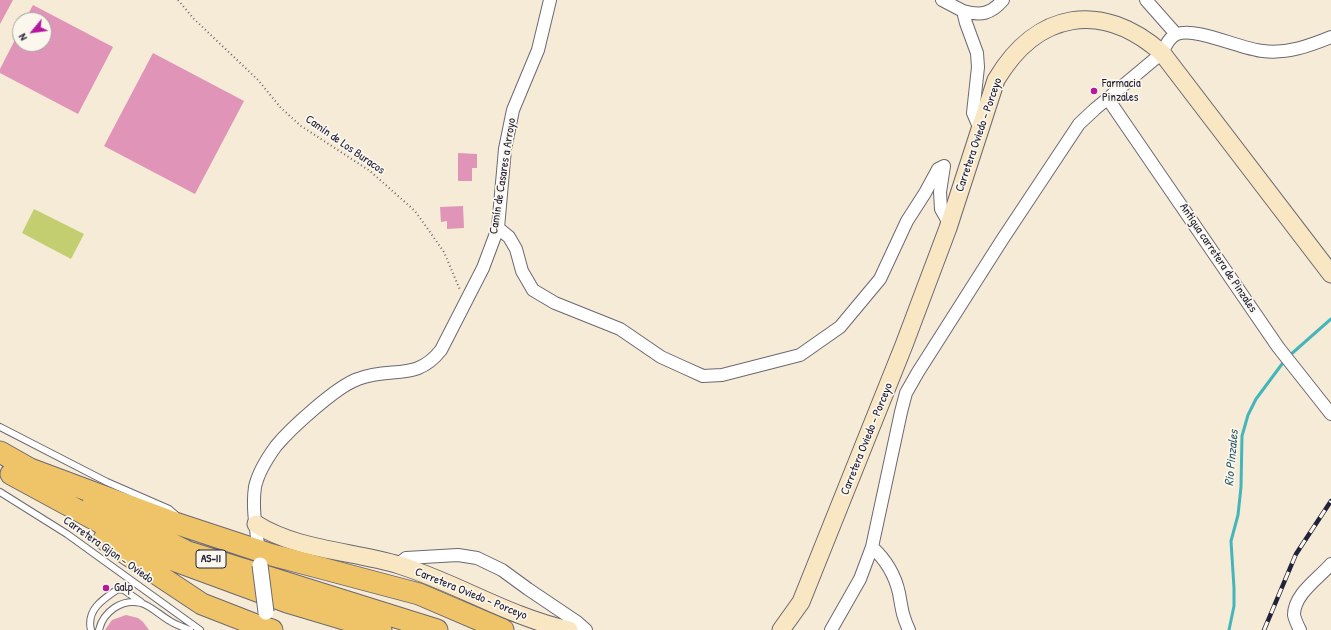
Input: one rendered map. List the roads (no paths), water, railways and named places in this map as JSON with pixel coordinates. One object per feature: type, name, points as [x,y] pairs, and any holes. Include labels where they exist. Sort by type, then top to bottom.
[{"type":"highway","name":"AS-II","points":[[0,452],[114,516],[188,552],[437,630]]},
{"type":"highway","points":[[25,467],[190,528],[259,558],[419,594],[503,630]]},
{"type":"highway","points":[[0,469],[202,604],[268,625]]},
{"type":"highway","name":"AS-II","points":[[0,469],[162,556],[287,602],[381,630]]},
{"type":"main road","name":"Carretera Oviedo - Porceyo","points":[[781,630],[802,602],[904,345],[950,223],[979,127],[996,80],[1007,61],[1033,36],[1052,26],[1070,21],[1088,20],[1106,21],[1123,26],[1146,38],[1162,54],[1331,274]]},
{"type":"main road","name":"Carretera Oviedo - Porceyo","points":[[256,524],[289,539],[397,565],[439,579],[526,617],[569,630]]},
{"type":"main road","name":"Carretera Oviedo - Porceyo","points":[[259,558],[276,541],[289,539]]},
{"type":"street","name":"Camín de Casares a Arroyo","points":[[259,558],[254,501],[256,486],[261,471],[277,446],[330,396],[357,379],[380,372],[420,369],[433,360],[441,350],[483,268],[498,228],[505,149],[513,110],[538,50],[550,0]]},
{"type":"street","points":[[942,0],[963,11],[977,15],[995,10],[1003,0]]},
{"type":"street","points":[[1146,0],[1176,34]]},
{"type":"street","points":[[963,11],[977,53],[978,67],[972,112],[979,127]]},
{"type":"street","points":[[831,630],[860,579],[872,547],[901,412],[912,382],[1002,240],[1079,124],[1162,54],[1167,42],[1176,34],[1201,34],[1263,51],[1286,52],[1308,46],[1331,37]]},
{"type":"street","name":"Antigua carretera de Pinzales","points":[[1108,99],[1278,347],[1296,372],[1331,414]]},
{"type":"street","points":[[498,228],[509,237],[516,249],[522,271],[533,290],[554,303],[620,329],[661,357],[703,376],[722,374],[800,355],[840,327],[880,278],[907,221],[938,169],[944,166],[940,192],[941,209],[950,223]]},
{"type":"street","points":[[872,547],[879,554],[894,576],[899,594],[902,615],[909,630]]},
{"type":"street","name":"Carretera Oviedo - Porceyo","points":[[397,565],[406,558],[458,555],[477,558],[502,570],[577,622],[586,630]]},
{"type":"street","points":[[259,558],[268,625]]},
{"type":"street","points":[[1300,630],[1294,617],[1296,603],[1301,595],[1331,564]]},
{"type":"lane","points":[[0,427],[107,482],[169,509],[190,528]]},
{"type":"lane","name":"Carretera Gijon - Oviedo","points":[[0,492],[67,534],[200,630]]},
{"type":"lane","points":[[91,630],[91,615],[95,607],[118,589],[124,590],[172,622],[190,630]]},
{"type":"lane","points":[[99,630],[106,614],[114,607],[125,603],[142,603]]},
{"type":"waterway","name":"Rio Pinzales","points":[[1289,356],[1331,319]]},
{"type":"waterway","name":"Rio Pinzales","points":[[1229,630],[1234,606],[1231,541],[1238,515],[1241,487],[1242,436],[1248,415],[1256,399],[1285,360]]},
{"type":"railway","points":[[1264,630],[1296,554],[1331,501]]},
{"type":"place","name":"Farmacia Pinzales","points":[[1094,91]]},
{"type":"place","name":"Galp","points":[[106,588]]}]
